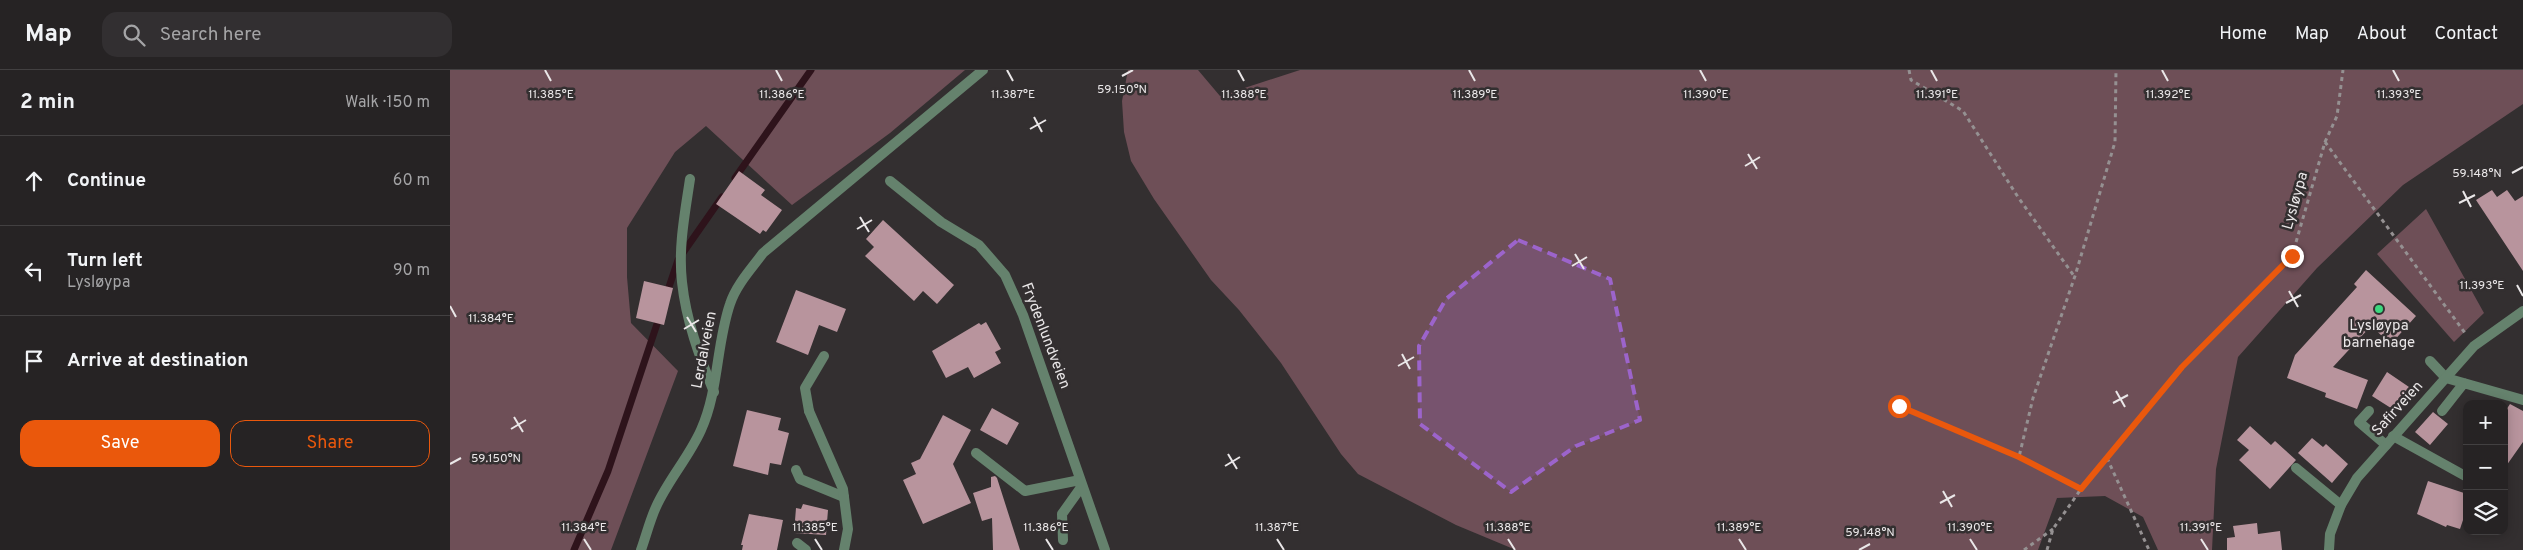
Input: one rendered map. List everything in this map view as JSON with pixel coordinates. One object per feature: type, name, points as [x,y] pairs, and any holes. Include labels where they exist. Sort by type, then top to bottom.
[{"type":"street","name":"Lerdalveien","points":[[641,550],[657,506],[701,430],[714,392],[720,342],[728,310],[744,279],[763,253],[983,70]]},
{"type":"street","points":[[690,179],[682,235],[682,281],[695,347],[714,392]]},
{"type":"street","name":"Frydenlundveien","points":[[890,181],[941,222],[979,245],[1005,275],[1023,315],[1105,550]]},
{"type":"street","name":"Safirveien","points":[[2329,550],[2330,534],[2341,506],[2357,478],[2474,346],[2523,311]]},
{"type":"street","points":[[824,356],[805,388],[808,411],[843,489],[848,530],[844,550]]},
{"type":"street","points":[[2430,361],[2446,378],[2523,400]]},
{"type":"street","points":[[2442,411],[2464,383]]},
{"type":"street","points":[[2369,411],[2359,422],[2386,445]]},
{"type":"street","points":[[2393,436],[2463,475]]},
{"type":"street","points":[[976,452],[1025,491],[1081,483]]},
{"type":"street","points":[[2296,468],[2341,506]]},
{"type":"street","points":[[796,470],[800,479],[844,497]]},
{"type":"street","points":[[1062,540],[1062,514],[1081,483]]},
{"type":"street","points":[[797,543],[806,550]]},
{"type":"path","points":[[1909,70],[1911,80],[1963,111],[2018,197],[2075,276]]},
{"type":"path","points":[[2019,457],[2033,398],[2075,276],[2115,142],[2116,70]]},
{"type":"path","name":"Lysløypa","points":[[2048,550],[2054,528],[2081,489],[2182,367],[2292,256],[2324,142],[2337,116],[2343,70]]},
{"type":"path","points":[[2324,142],[2474,346]]},
{"type":"path","points":[[1899,406],[2019,457],[2081,489]]},
{"type":"path","points":[[2107,458],[2149,550]]},
{"type":"path","points":[[2024,550],[2054,528]]},
{"type":"highlighted area","points":[[1518,240],[1610,279],[1640,420],[1576,446],[1511,492],[1420,424],[1419,346],[1446,299]]},
{"type":"shaded area","points":[[450,70],[965,70],[890,133],[792,205],[706,126],[675,152],[627,228],[627,277],[631,323],[678,371],[611,550],[450,550]]},
{"type":"shaded area","points":[[1128,70],[1198,70],[1220,96],[1300,70],[2523,70],[2523,104],[2403,185],[2317,268],[2238,357],[2216,469],[2212,550],[2158,550],[2143,517],[2105,496],[2057,498],[2038,550],[1516,550],[1456,525],[1358,474],[1341,454],[1281,363],[1239,310],[1211,280],[1154,199],[1131,161],[1124,132],[1122,101]]},
{"type":"shaded area","points":[[2426,209],[2484,313],[2454,342],[2377,254]]},
{"type":"building","points":[[739,171],[765,190],[761,195],[782,210],[766,232],[763,230],[760,234],[716,204]]},
{"type":"building","points":[[2492,190],[2497,197],[2507,190],[2515,201],[2523,196],[2523,271],[2476,200]]},
{"type":"building","points":[[883,220],[954,285],[937,304],[923,291],[914,301],[865,256],[874,247],[866,239]]},
{"type":"building","points":[[2366,270],[2416,316],[2391,344],[2371,326],[2333,367],[2368,380],[2357,409],[2325,397],[2326,393],[2287,378],[2295,355],[2357,287],[2354,284]]},
{"type":"building","points":[[644,281],[673,288],[664,325],[636,318]]},
{"type":"building","points":[[796,290],[846,309],[837,332],[819,325],[808,355],[776,342]]},
{"type":"building","points":[[986,322],[1001,349],[995,352],[1001,363],[974,378],[968,367],[946,378],[932,351],[979,323],[981,325]]},
{"type":"building","points":[[2387,372],[2409,387],[2394,410],[2372,396]]},
{"type":"building","points":[[2510,404],[2523,411],[2523,442],[2508,463],[2508,445],[2508,407]]},
{"type":"building","points":[[992,408],[1019,423],[1007,445],[980,430]]},
{"type":"building","points":[[747,410],[781,418],[778,430],[789,433],[781,465],[770,463],[768,475],[733,466]]},
{"type":"building","points":[[2433,412],[2448,424],[2430,445],[2415,432]]},
{"type":"building","points":[[943,415],[971,430],[953,464],[971,503],[923,524],[903,480],[916,474],[911,463],[920,459]]},
{"type":"building","points":[[2250,426],[2271,445],[2275,441],[2296,460],[2270,489],[2239,460],[2249,450],[2237,440]]},
{"type":"building","points":[[2312,438],[2323,447],[2326,444],[2348,464],[2332,483],[2298,453]]},
{"type":"building","points":[[995,476],[1020,550],[993,550],[992,518],[982,521],[973,493],[991,487],[991,477]]},
{"type":"building","points":[[2428,481],[2463,493],[2463,520],[2460,529],[2447,525],[2446,527],[2417,514]]},
{"type":"building","points":[[803,504],[828,510],[826,535],[794,533],[796,508],[801,509]]},
{"type":"building","points":[[749,514],[783,520],[777,550],[742,550],[743,545],[741,545]]},
{"type":"building","points":[[2257,523],[2258,534],[2280,531],[2282,550],[2227,550],[2227,538],[2235,537],[2233,526]]},
{"type":"waterway","points":[[735,178],[811,70]]},
{"type":"waterway","points":[[666,296],[678,260],[722,197]]},
{"type":"waterway","points":[[574,550],[608,471],[660,315]]},
{"type":"place","name":"Lysløypa barnehage","points":[[2379,309]]},
{"type":"route","points":[[1899,406],[2019,457],[2081,489],[2182,367],[2292,256]]}]
